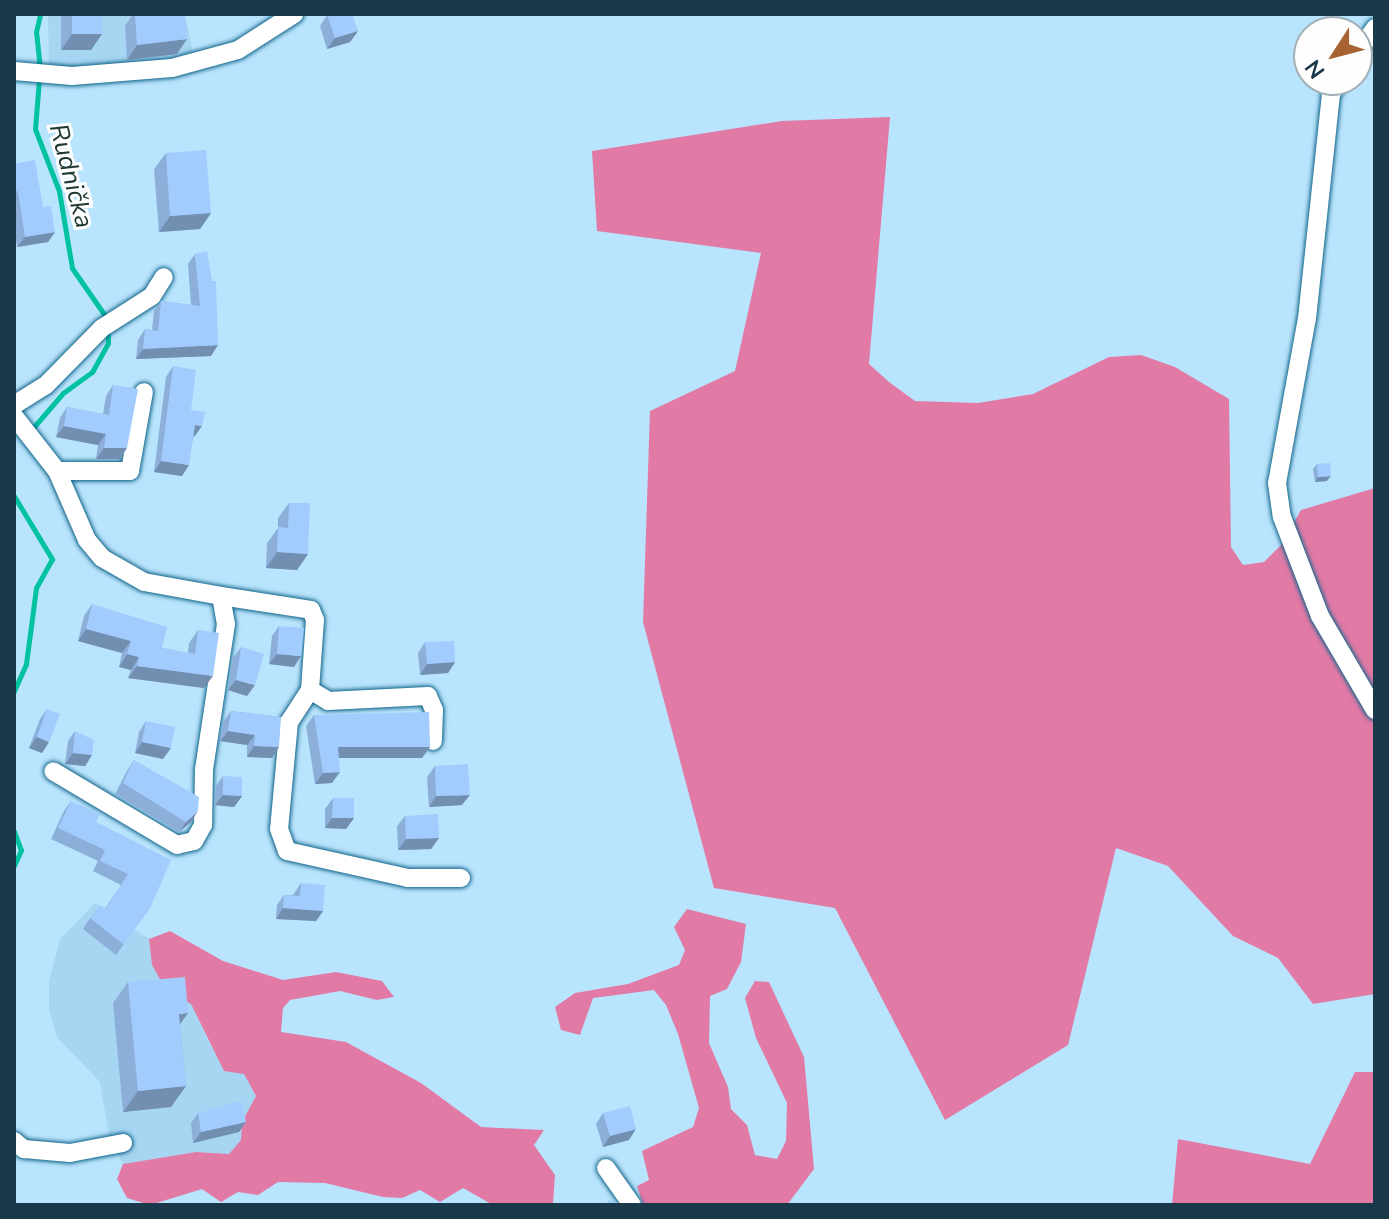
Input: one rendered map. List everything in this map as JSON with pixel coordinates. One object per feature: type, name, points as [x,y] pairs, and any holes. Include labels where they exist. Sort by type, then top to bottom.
[{"type":"street","points":[[31,71],[94,76],[213,59],[294,14]]},
{"type":"street","points":[[1331,96],[1307,318],[1277,483],[1282,517],[1320,616],[1375,710]]},
{"type":"street","points":[[14,405],[45,386],[118,315],[152,296],[164,277]]},
{"type":"street","points":[[57,471],[130,471],[144,392]]},
{"type":"street","points":[[24,427],[57,471],[87,540],[117,570],[152,585],[311,610],[315,620],[310,690],[289,722],[279,829],[287,851],[408,878],[461,878]]},
{"type":"street","points":[[53,771],[177,845],[198,837],[225,635],[221,596]]},
{"type":"street","points":[[310,690],[328,701],[428,696],[434,710],[433,741]]},
{"type":"street","points":[[14,1141],[24,1149],[70,1153],[123,1143]]},
{"type":"street","points":[[606,1168],[632,1205]]},
{"type":"shaded area","points":[[48,14],[185,14],[194,57],[75,70],[49,64]]},
{"type":"shaded area","points":[[890,117],[869,364],[889,382],[915,401],[978,403],[1033,394],[1109,357],[1141,355],[1175,367],[1229,399],[1231,547],[1243,565],[1264,562],[1281,545],[1301,510],[1375,488],[1375,994],[1313,1004],[1278,958],[1233,936],[1168,866],[1116,848],[1068,1045],[945,1120],[835,908],[714,888],[643,622],[650,411],[735,371],[761,253],[597,231],[592,151],[782,121]]},
{"type":"shaded area","points":[[95,903],[149,939],[152,965],[166,990],[191,1004],[211,1046],[244,1074],[256,1096],[242,1122],[241,1140],[229,1154],[196,1152],[123,1164],[109,1135],[100,1082],[57,1037],[49,1010],[49,981],[60,939]]},
{"type":"shaded area","points":[[687,909],[746,924],[741,962],[727,989],[710,996],[709,1043],[728,1087],[731,1109],[747,1125],[755,1155],[777,1159],[786,1141],[787,1103],[756,1038],[745,998],[755,981],[769,982],[804,1057],[814,1169],[787,1205],[643,1205],[637,1186],[649,1180],[642,1151],[693,1127],[699,1108],[678,1034],[666,1005],[654,990],[593,998],[580,1035],[561,1030],[555,1007],[575,993],[628,984],[679,965],[685,950],[674,927]]},
{"type":"shaded area","points":[[170,931],[223,961],[283,980],[336,972],[382,981],[394,997],[377,1000],[340,991],[290,1000],[283,1008],[281,1032],[346,1042],[421,1083],[481,1127],[544,1130],[534,1145],[555,1175],[553,1205],[493,1205],[463,1188],[440,1202],[420,1190],[402,1198],[383,1197],[325,1183],[278,1182],[258,1195],[238,1192],[221,1202],[202,1189],[150,1205],[127,1198],[117,1179],[123,1164],[196,1152],[229,1154],[241,1140],[242,1122],[256,1096],[244,1074],[224,1071],[191,1004],[166,990],[152,965],[149,939]]},
{"type":"shaded area","points":[[1355,1072],[1375,1072],[1375,1205],[1172,1205],[1178,1139],[1310,1164]]},
{"type":"building","points":[[72,14],[102,14],[102,34],[72,34]]},
{"type":"building","points":[[135,14],[185,14],[187,39],[137,45]]},
{"type":"building","points":[[352,14],[358,31],[335,38],[327,15]]},
{"type":"building","points":[[206,150],[211,213],[170,216],[166,153]]},
{"type":"building","points":[[35,160],[43,207],[51,206],[55,232],[25,237],[18,191],[14,192],[14,164]]},
{"type":"building","points":[[207,251],[212,281],[216,281],[218,345],[143,349],[145,329],[158,331],[161,301],[200,306],[195,254]]},
{"type":"building","points":[[173,366],[196,370],[191,410],[205,412],[202,426],[195,425],[189,465],[161,461]]},
{"type":"building","points":[[113,385],[138,389],[127,448],[104,448],[106,434],[64,426],[67,407],[109,415]]},
{"type":"building","points":[[1330,463],[1331,476],[1318,477],[1317,464]]},
{"type":"building","points":[[289,503],[310,503],[308,554],[277,552],[278,527],[288,528]]},
{"type":"building","points":[[92,604],[167,627],[162,648],[195,654],[198,630],[219,633],[213,676],[137,666],[139,657],[127,654],[131,641],[86,629]]},
{"type":"building","points":[[279,626],[304,628],[301,656],[277,654]]},
{"type":"building","points":[[454,641],[455,662],[427,664],[425,642]]},
{"type":"building","points":[[241,647],[264,654],[255,685],[236,680]]},
{"type":"building","points":[[47,709],[60,714],[49,742],[37,737]]},
{"type":"building","points":[[231,711],[281,717],[279,747],[254,746],[255,735],[228,731]]},
{"type":"building","points":[[429,712],[430,747],[338,747],[340,772],[323,773],[314,715]]},
{"type":"building","points":[[146,721],[175,727],[171,748],[142,742]]},
{"type":"building","points":[[75,731],[94,740],[92,755],[73,753]]},
{"type":"building","points":[[134,760],[199,797],[198,811],[186,822],[123,783]]},
{"type":"building","points":[[468,764],[470,795],[436,796],[435,766]]},
{"type":"building","points":[[223,776],[242,777],[242,796],[223,795]]},
{"type":"building","points":[[333,798],[354,798],[354,818],[332,818]]},
{"type":"building","points":[[71,801],[100,814],[96,822],[171,860],[151,906],[124,945],[90,918],[100,905],[106,909],[128,874],[100,861],[105,850],[58,828]]},
{"type":"building","points":[[438,814],[439,838],[406,839],[405,816]]},
{"type":"building","points":[[301,883],[325,885],[323,911],[283,908],[284,895],[300,896]]},
{"type":"building","points":[[185,977],[188,1013],[179,1014],[186,1086],[138,1091],[128,982]]},
{"type":"building","points":[[241,1101],[246,1122],[201,1132],[198,1113]]},
{"type":"building","points":[[630,1106],[636,1129],[610,1136],[603,1113]]},
{"type":"building","points":[[608,1200],[626,1205],[607,1205]]},
{"type":"waterway","name":"Rudnička","points":[[40,14],[36,32],[40,69]]},
{"type":"waterway","name":"Rudnička","points":[[39,79],[35,129],[59,191],[72,268],[108,320]]},
{"type":"waterway","name":"Rudnička","points":[[32,429],[63,393],[92,372],[108,343],[108,329]]},
{"type":"waterway","name":"Rudnička","points":[[14,496],[52,559],[36,588],[26,664],[14,691]]},
{"type":"waterway","name":"Rudnička","points":[[14,831],[21,850],[14,866]]}]
